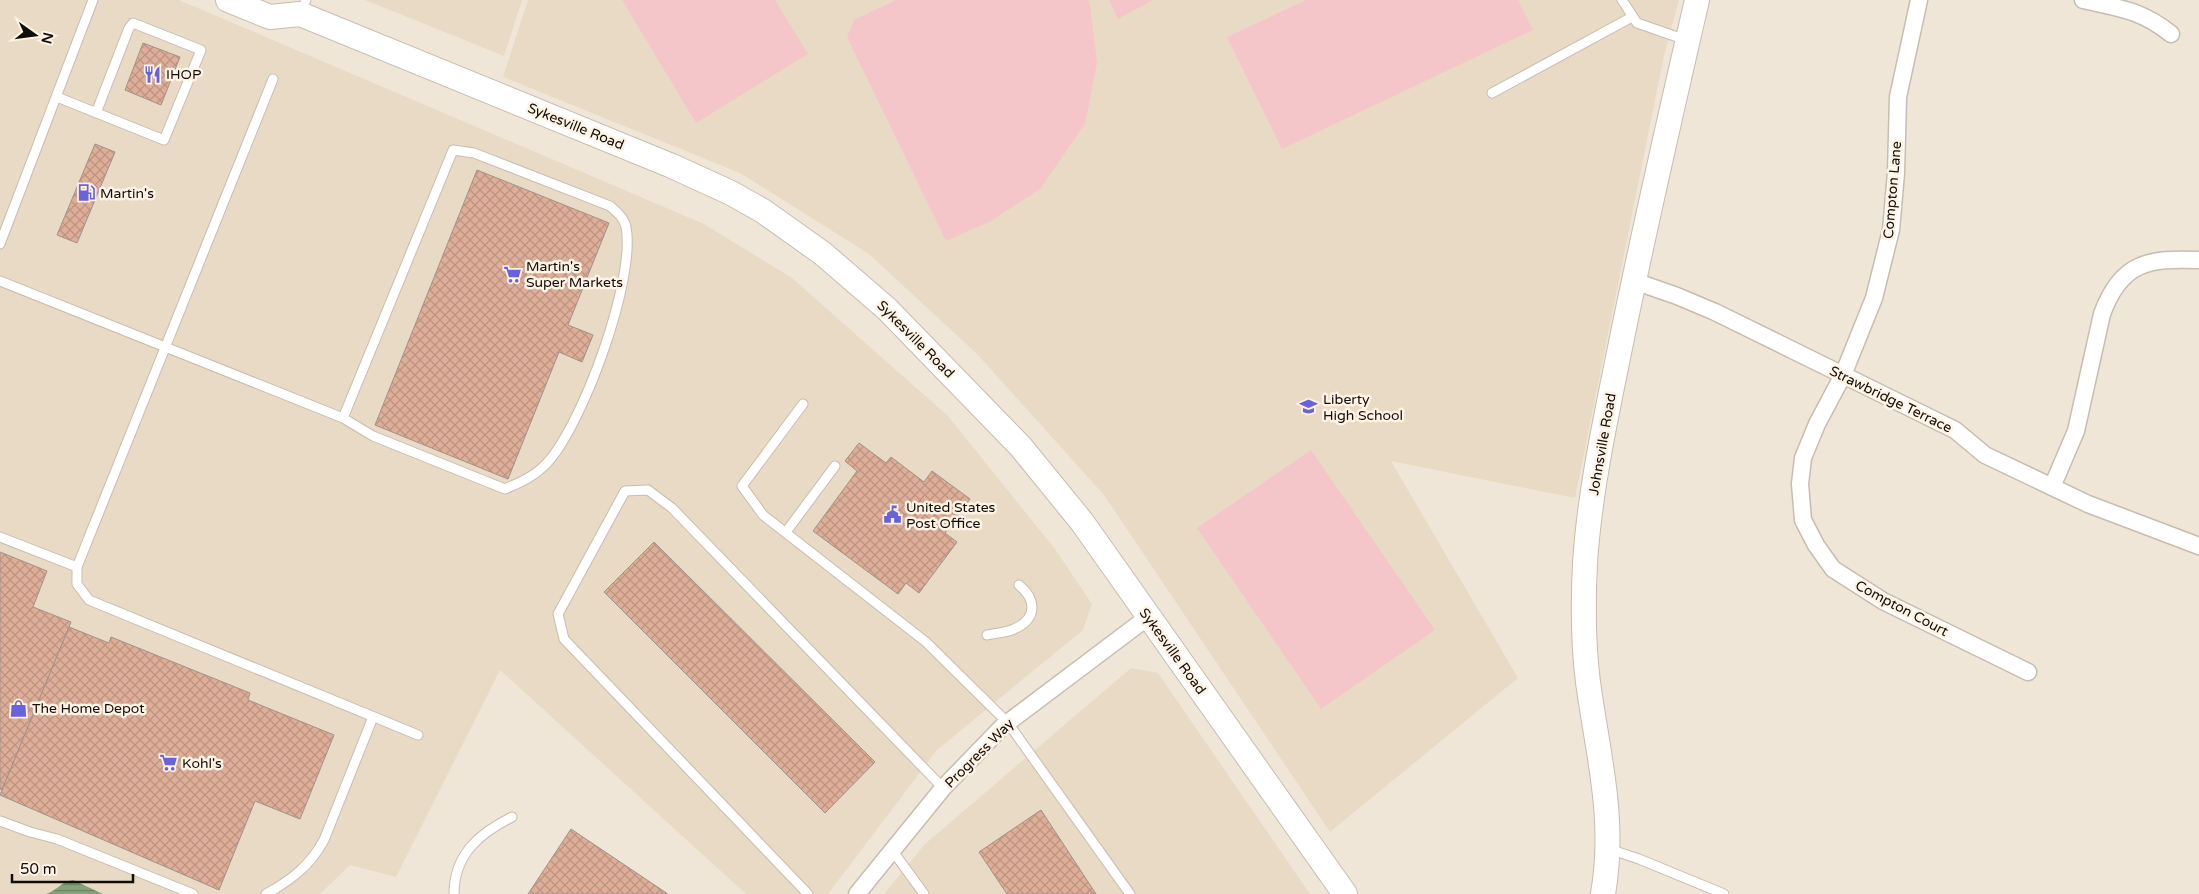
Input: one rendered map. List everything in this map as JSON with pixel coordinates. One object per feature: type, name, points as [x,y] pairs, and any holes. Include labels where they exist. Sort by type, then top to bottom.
[{"type":"main road","name":"Sykesville Road","points":[[228,0],[270,17],[298,5],[672,166],[731,193],[796,233],[857,281],[887,309],[1021,447],[1082,522],[1345,894]]},
{"type":"main road","name":"Johnsville Road","points":[[1603,894],[1609,861],[1609,849],[1604,781],[1588,681],[1585,639],[1586,564],[1598,462],[1634,281],[1697,0]]},
{"type":"street","name":"Compton Lane","points":[[1843,375],[1874,298],[1891,230],[1896,172],[1898,97],[1919,0]]},
{"type":"street","points":[[2083,0],[2138,12],[2171,34]]},
{"type":"street","points":[[2052,487],[2076,431],[2102,314],[2108,296],[2122,278],[2139,265],[2156,260],[2199,260]]},
{"type":"street","name":"Strawbridge Terrace","points":[[1634,281],[1715,312],[1955,430],[1985,455],[2088,504],[2199,546]]},
{"type":"street","name":"Compton Court","points":[[1843,375],[1817,424],[1802,458],[1800,484],[1803,520],[1816,545],[1833,569],[1883,601],[2028,672]]},
{"type":"street","name":"Progress Way","points":[[857,894],[967,761],[1008,723],[1148,617]]},
{"type":"lane","points":[[0,244],[93,0]]},
{"type":"lane","points":[[1622,0],[1637,23],[1649,29],[1688,40]]},
{"type":"lane","points":[[1492,94],[1632,17]]},
{"type":"lane","points":[[57,98],[164,140],[201,50],[133,23],[129,28],[96,113]]},
{"type":"lane","points":[[273,79],[76,567],[77,584],[89,600],[418,735]]},
{"type":"lane","points":[[0,281],[343,418],[373,436],[505,489],[533,476],[548,462],[565,438],[581,407],[615,319],[628,244],[626,225],[619,213],[610,206],[474,153],[453,150],[343,418]]},
{"type":"lane","points":[[803,404],[742,486],[763,514],[926,642],[1008,723],[1130,894]]},
{"type":"lane","points":[[786,532],[835,466]]},
{"type":"lane","points":[[808,894],[564,639],[558,614],[625,492],[648,490],[672,508],[943,788]]},
{"type":"lane","points":[[0,537],[76,567]]},
{"type":"lane","points":[[987,635],[1013,630],[1027,619],[1032,610],[1033,601],[1030,594],[1019,585]]},
{"type":"lane","points":[[266,894],[285,883],[315,857],[324,840],[373,717]]},
{"type":"lane","points":[[454,894],[458,874],[472,844],[491,828],[512,817]]},
{"type":"lane","points":[[0,821],[57,839],[193,894]]},
{"type":"lane","points":[[1609,849],[1639,858],[1724,894]]},
{"type":"lane","points":[[892,850],[924,894]]},
{"type":"shaded area","points":[[0,0],[179,0],[704,224],[792,278],[948,416],[1055,549],[1092,604],[1083,630],[937,750],[828,894],[746,894],[500,670],[396,877],[350,865],[320,894],[0,894]]},
{"type":"shaded area","points":[[365,0],[522,0],[504,56]]},
{"type":"shaded area","name":"Liberty High School","points":[[528,0],[1679,0],[1664,56],[1575,498],[1391,461],[1518,678],[1330,832],[1104,495],[977,354],[869,254],[740,173],[503,77]]},
{"type":"shaded area","points":[[622,0],[775,0],[808,54],[696,123]]},
{"type":"shaded area","points":[[896,0],[1088,0],[1090,5],[1097,63],[1085,124],[1040,189],[991,221],[946,241],[847,37],[854,20]]},
{"type":"shaded area","points":[[1109,0],[1153,0],[1118,19]]},
{"type":"shaded area","points":[[1306,0],[1518,0],[1533,30],[1282,149],[1227,37]]},
{"type":"shaded area","points":[[1311,450],[1435,630],[1321,709],[1197,528]]},
{"type":"shaded area","points":[[1131,668],[1158,673],[1310,894],[884,894],[925,844]]},
{"type":"shaded area","points":[[73,880],[103,894],[46,894]]},
{"type":"building","name":"IHOP","points":[[143,43],[180,57],[161,105],[125,90]]},
{"type":"building","name":"Martin's","points":[[95,144],[115,152],[77,243],[57,235]]},
{"type":"building","name":"Martin's Super Markets","points":[[477,170],[609,223],[568,325],[593,335],[582,362],[559,352],[508,479],[375,425]]},
{"type":"building","name":"United States Post Office","points":[[859,443],[886,463],[891,457],[924,482],[932,471],[970,499],[945,533],[957,542],[919,593],[906,583],[898,594],[813,531],[857,471],[845,461]]},
{"type":"building","points":[[654,542],[875,762],[825,813],[604,592]]},
{"type":"building","name":"The Home Depot","points":[[0,552],[47,571],[33,607],[71,622],[2,790],[0,789]]},
{"type":"building","name":"Kohl's","points":[[69,627],[109,643],[111,637],[250,693],[248,700],[334,735],[300,819],[255,801],[219,890],[0,795]]},
{"type":"building","points":[[1041,810],[1096,894],[1007,894],[979,852]]},
{"type":"building","points":[[571,829],[668,894],[528,894]]},
{"type":"place","name":"IHOP","points":[[152,74]]},
{"type":"place","name":"Martin's","points":[[86,193]]},
{"type":"place","name":"Martin's Super Markets","points":[[512,274]]},
{"type":"place","name":"Liberty High School","points":[[1309,407]]},
{"type":"place","name":"United States Post Office","points":[[892,515]]},
{"type":"place","name":"The Home Depot","points":[[18,708]]},
{"type":"place","name":"Kohl's","points":[[168,763]]}]
